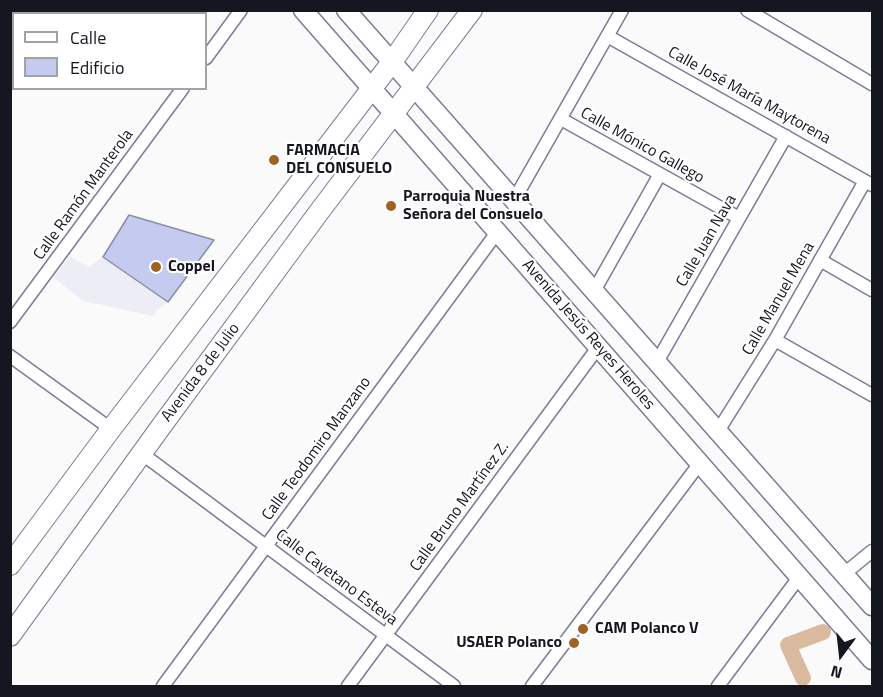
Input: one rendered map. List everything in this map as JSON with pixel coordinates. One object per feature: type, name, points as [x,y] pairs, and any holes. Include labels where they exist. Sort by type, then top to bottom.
[{"type":"main road","points":[[10,565],[111,429],[392,62],[428,10]]},
{"type":"main road","name":"Avenida 8 de Julio","points":[[10,636],[141,453],[472,10]]},
{"type":"street","points":[[207,57],[241,10]]},
{"type":"street","name":"Avenida Jesús Reyes Heroles","points":[[303,10],[873,660]]},
{"type":"street","name":"Avenida Jesús Reyes Heroles","points":[[346,10],[873,606]]},
{"type":"street","points":[[514,200],[609,37],[622,10]]},
{"type":"street","points":[[747,10],[873,84]]},
{"type":"street","name":"Calle José María Maytorena","points":[[609,37],[869,183]]},
{"type":"street","name":"Calle Ramón Manterola","points":[[10,322],[182,90]]},
{"type":"street","name":"Calle Mónico Gallego","points":[[561,119],[739,218]]},
{"type":"street","name":"Calle Juan Nava","points":[[657,362],[786,136]]},
{"type":"street","points":[[594,291],[660,174]]},
{"type":"street","name":"Calle Manuel Mena","points":[[718,431],[775,339],[820,260],[869,183]]},
{"type":"street","name":"Calle Teodomiro Manzano","points":[[163,687],[498,231]]},
{"type":"street","points":[[820,260],[873,290]]},
{"type":"street","points":[[775,339],[873,395]]},
{"type":"street","name":"Calle Bruno Martínez Z.","points":[[348,687],[599,346]]},
{"type":"street","points":[[10,356],[111,429]]},
{"type":"street","name":"Calle Cayetano Esteva","points":[[141,453],[454,687]]},
{"type":"street","points":[[532,687],[700,463]]},
{"type":"street","points":[[844,574],[873,551]]},
{"type":"street","points":[[717,687],[800,576]]},
{"type":"shaded area","points":[[129,215],[214,240],[168,302],[153,316],[83,301],[53,277],[70,256],[89,267],[102,257]]},
{"type":"building","name":"Coppel","points":[[129,215],[214,240],[168,302],[103,257]]},
{"type":"waterway","points":[[803,678],[788,645],[823,632]]},
{"type":"place","name":"FARMACIA DEL CONSUELO","points":[[274,160]]},
{"type":"place","name":"Parroquia Nuestra Señora del Consuelo","points":[[391,206]]},
{"type":"place","name":"Coppel","points":[[156,267]]},
{"type":"place","name":"CAM Polanco V","points":[[583,629]]},
{"type":"place","name":"USAER Polanco","points":[[574,643]]}]
